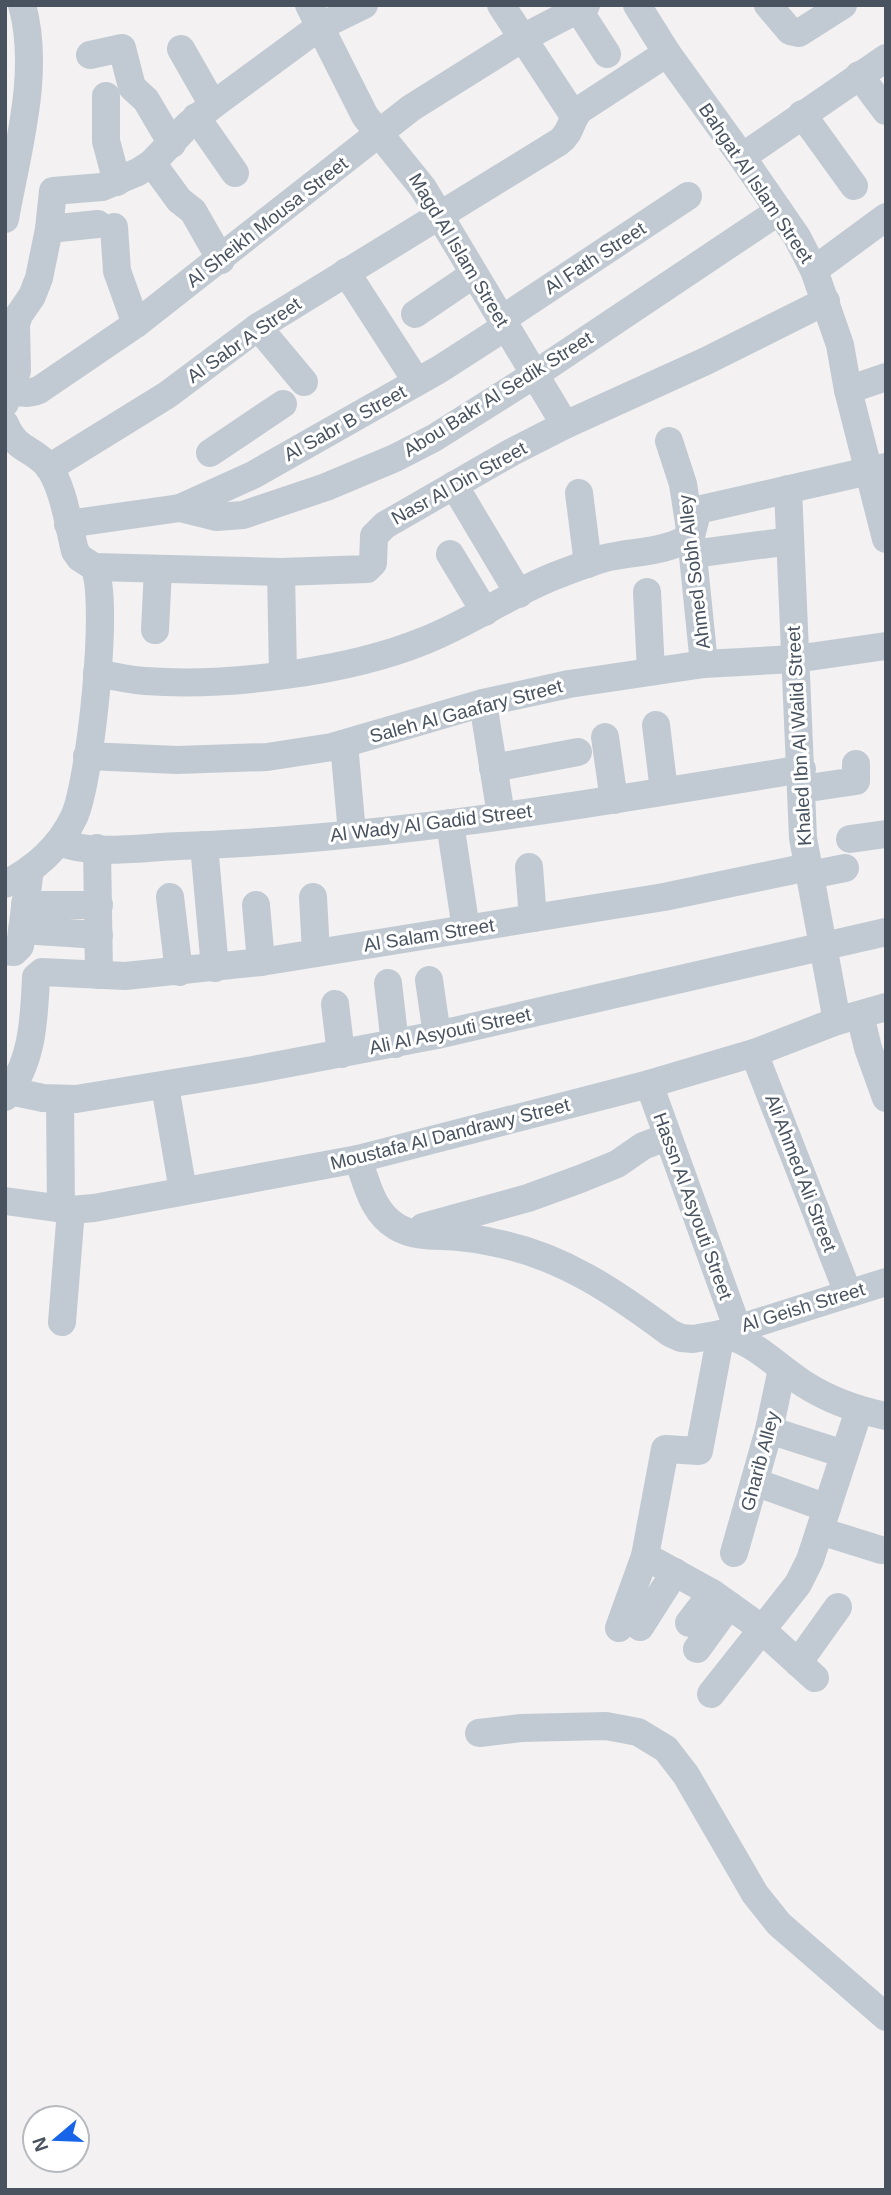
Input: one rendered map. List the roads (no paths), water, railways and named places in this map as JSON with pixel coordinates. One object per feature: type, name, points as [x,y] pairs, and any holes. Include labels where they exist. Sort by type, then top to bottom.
[{"type":"street","points":[[5,219],[30,60],[22,5]]},
{"type":"street","points":[[8,396],[19,358],[16,324],[39,278],[52,191],[102,187],[117,182],[162,153],[204,111],[314,16],[364,5]]},
{"type":"street","points":[[501,5],[574,116]]},
{"type":"street","name":"Bahgat Al Islam Street","points":[[637,5],[667,53],[797,237],[814,270],[840,345],[848,390],[878,469],[886,538]]},
{"type":"street","points":[[768,5],[790,31],[799,33],[843,5]]},
{"type":"street","points":[[582,7],[607,54]]},
{"type":"street","name":"Al Sheikh Mousa Street","points":[[8,396],[39,390],[136,324],[221,260],[411,108],[521,38],[582,7]]},
{"type":"street","name":"Magd Al Islam Street","points":[[314,16],[365,116],[416,178],[441,216],[565,425]]},
{"type":"street","points":[[90,55],[122,48],[132,87],[146,100],[179,200],[193,211],[221,260]]},
{"type":"street","points":[[181,50],[204,111],[235,173]]},
{"type":"street","name":"Al Sabr A Street","points":[[49,468],[167,395],[258,327],[566,137],[574,116],[581,109],[667,53]]},
{"type":"street","points":[[742,156],[886,58]]},
{"type":"street","points":[[859,75],[886,111]]},
{"type":"street","points":[[106,96],[106,141],[117,182]]},
{"type":"street","points":[[802,114],[854,186]]},
{"type":"street","name":"Al Fath Street","points":[[503,323],[688,196]]},
{"type":"street","name":"Abou Bakr Al Sedik Street","points":[[68,524],[180,508],[204,516],[228,517],[264,509],[396,458],[434,438],[534,374],[779,211]]},
{"type":"street","points":[[814,270],[886,217]]},
{"type":"street","points":[[48,229],[106,226],[117,271],[136,324]]},
{"type":"street","points":[[346,272],[417,382]]},
{"type":"street","points":[[415,314],[474,274]]},
{"type":"street","name":"Nasr Al Din Street","points":[[94,567],[282,572],[367,569],[373,563],[372,544],[379,530],[454,485],[565,425],[826,301]]},
{"type":"street","name":"Al Sabr B Street","points":[[180,508],[230,487],[417,382],[503,323]]},
{"type":"street","points":[[258,327],[304,382]]},
{"type":"street","points":[[848,390],[886,377]]},
{"type":"street","points":[[210,453],[283,404]]},
{"type":"street","points":[[5,424],[10,436],[20,447],[42,460],[55,478],[77,555],[94,567],[100,591],[97,673],[80,801],[75,816],[59,842],[30,869],[5,884]]},
{"type":"street","points":[[250,425],[274,463]]},
{"type":"street","name":"Ahmed Sobh Alley","points":[[669,441],[683,484],[704,664]]},
{"type":"street","points":[[692,545],[697,513],[702,509],[878,469]]},
{"type":"street","points":[[454,485],[519,594]]},
{"type":"street","name":"Khaled Ibn Al Walid Street","points":[[788,489],[803,838],[822,945],[861,1014],[885,1095]]},
{"type":"street","points":[[579,493],[588,564]]},
{"type":"street","points":[[97,673],[154,681],[228,680],[317,670],[423,641],[561,573],[606,558],[672,546],[790,541]]},
{"type":"street","points":[[450,554],[485,612]]},
{"type":"street","points":[[155,631],[158,570]]},
{"type":"street","points":[[282,572],[283,674]]},
{"type":"street","points":[[647,592],[651,671]]},
{"type":"street","name":"Saleh Al Gaafary Street","points":[[88,756],[177,760],[267,758],[344,744],[483,703],[569,684],[704,664],[794,659],[886,646]]},
{"type":"street","points":[[483,703],[501,816]]},
{"type":"street","points":[[656,725],[664,792]]},
{"type":"street","points":[[605,737],[614,800]]},
{"type":"street","points":[[344,744],[352,834]]},
{"type":"street","points":[[493,768],[578,752]]},
{"type":"street","name":"Al Wady Al Gadid Street","points":[[59,842],[77,848],[97,848],[204,845],[352,834],[450,823],[664,792],[802,779],[856,781],[856,764]]},
{"type":"street","points":[[450,823],[466,929]]},
{"type":"street","points":[[850,839],[886,834]]},
{"type":"street","points":[[204,845],[215,968]]},
{"type":"street","points":[[97,848],[99,975]]},
{"type":"street","points":[[529,867],[533,918]]},
{"type":"street","name":"Al Salam Street","points":[[7,1094],[25,1064],[37,977],[42,972],[125,976],[261,962],[845,867]]},
{"type":"street","points":[[18,928],[30,869]]},
{"type":"street","points":[[170,897],[179,972]]},
{"type":"street","points":[[313,897],[316,953]]},
{"type":"street","points":[[18,928],[99,905]]},
{"type":"street","points":[[256,905],[261,962]]},
{"type":"street","points":[[18,928],[99,935]]},
{"type":"street","name":"Ali Al Asyouti Street","points":[[7,1094],[76,1099],[341,1054],[437,1035],[886,932]]},
{"type":"street","points":[[429,979],[437,1035]]},
{"type":"street","points":[[388,983],[395,1044]]},
{"type":"street","points":[[335,1004],[341,1054]]},
{"type":"street","name":"Moustafa Al Dandrawy Street","points":[[5,1201],[66,1209],[94,1208],[359,1159],[649,1084],[754,1052],[861,1014]]},
{"type":"street","name":"Ali Ahmed Ali Street","points":[[754,1052],[848,1293]]},
{"type":"street","name":"Hassn Al Asyouti Street","points":[[649,1084],[729,1331]]},
{"type":"street","points":[[165,1086],[183,1191]]},
{"type":"street","points":[[60,1099],[66,1209],[62,1322]]},
{"type":"street","points":[[359,1159],[370,1196],[377,1208],[385,1218],[407,1232],[528,1198],[580,1180],[617,1164],[643,1146],[667,1137]]},
{"type":"street","name":"Al Geish Street","points":[[407,1232],[497,1243],[535,1253],[606,1286],[670,1333],[681,1338],[693,1339],[729,1331],[886,1282]]},
{"type":"street","points":[[630,1627],[664,1559],[664,1451],[699,1451],[729,1331],[832,1400],[872,1413],[844,1454],[798,1584],[711,1695]]},
{"type":"street","name":"Gharib Alley","points":[[734,1553],[769,1430],[782,1369]]},
{"type":"street","points":[[769,1430],[844,1454]]},
{"type":"street","points":[[755,1482],[881,1550]]},
{"type":"street","points":[[664,1559],[762,1630],[807,1670],[838,1607]]},
{"type":"street","points":[[693,1636],[721,1599]]},
{"type":"street","points":[[479,1733],[521,1728],[606,1727],[638,1732],[666,1749],[686,1774],[755,1894],[779,1924],[886,2017]]}]
